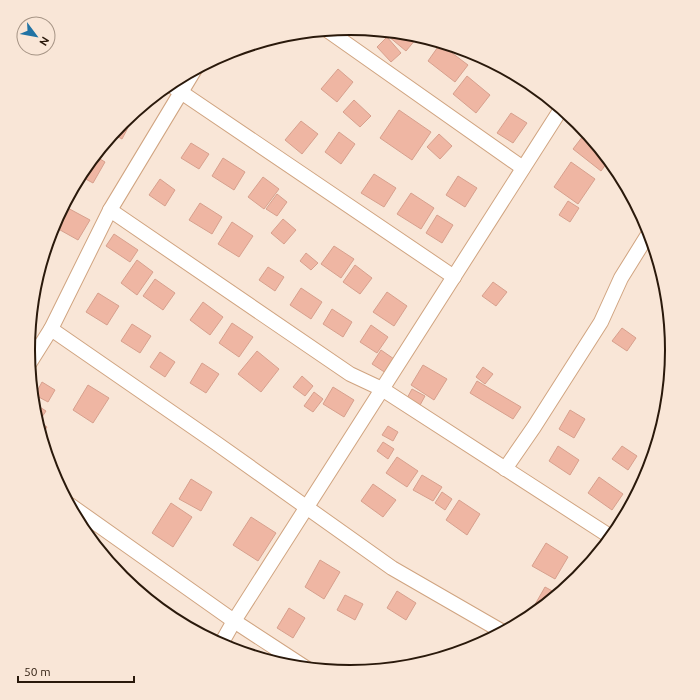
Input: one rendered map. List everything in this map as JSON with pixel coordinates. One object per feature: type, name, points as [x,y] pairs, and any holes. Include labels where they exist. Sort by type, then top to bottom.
[{"type":"street","points":[[335,36],[523,168]]},
{"type":"street","points":[[35,354],[51,328],[110,210],[189,79]]},
{"type":"street","points":[[175,88],[454,277]]},
{"type":"street","points":[[224,639],[558,113]]},
{"type":"street","points":[[110,210],[350,374],[382,389],[606,534]]},
{"type":"street","points":[[505,469],[534,427],[601,322],[621,278],[645,240]]},
{"type":"street","points":[[51,328],[392,568],[497,629]]},
{"type":"street","points":[[80,512],[234,621],[293,660]]},
{"type":"building","points":[[388,38],[401,53],[391,62],[377,47]]},
{"type":"building","points":[[390,38],[414,42],[406,51]]},
{"type":"building","points":[[437,48],[450,52],[468,65],[455,82],[428,61]]},
{"type":"building","points":[[338,69],[353,82],[337,102],[321,89]]},
{"type":"building","points":[[467,76],[490,95],[476,113],[453,94]]},
{"type":"building","points":[[354,100],[371,116],[360,127],[343,112]]},
{"type":"building","points":[[399,110],[431,132],[412,160],[380,138]]},
{"type":"building","points":[[511,113],[527,123],[513,143],[497,133]]},
{"type":"building","points":[[301,121],[318,134],[302,154],[285,140]]},
{"type":"building","points":[[130,125],[122,139],[118,137]]},
{"type":"building","points":[[339,132],[355,144],[341,164],[325,152]]},
{"type":"building","points":[[439,134],[452,146],[440,159],[427,147]]},
{"type":"building","points":[[582,137],[605,165],[601,171],[573,149]]},
{"type":"building","points":[[191,143],[209,154],[199,169],[181,158]]},
{"type":"building","points":[[223,158],[245,172],[234,190],[212,176]]},
{"type":"building","points":[[100,159],[105,162],[93,183],[85,179]]},
{"type":"building","points":[[571,162],[595,179],[578,204],[554,187]]},
{"type":"building","points":[[374,174],[396,188],[384,207],[361,193]]},
{"type":"building","points":[[458,176],[477,188],[465,207],[446,195]]},
{"type":"building","points":[[263,177],[279,189],[264,209],[248,197]]},
{"type":"building","points":[[160,179],[175,190],[165,206],[149,195]]},
{"type":"building","points":[[411,193],[434,208],[421,229],[397,214]]},
{"type":"building","points":[[277,194],[287,202],[277,216],[266,209]]},
{"type":"building","points":[[568,201],[579,208],[570,222],[559,215]]},
{"type":"building","points":[[200,203],[222,217],[212,234],[189,220]]},
{"type":"building","points":[[68,208],[90,220],[78,240],[59,229]]},
{"type":"building","points":[[437,215],[453,225],[442,243],[426,233]]},
{"type":"building","points":[[283,219],[296,230],[284,244],[271,233]]},
{"type":"building","points":[[232,222],[253,236],[239,257],[218,244]]},
{"type":"building","points":[[114,234],[138,250],[130,262],[106,246]]},
{"type":"building","points":[[334,246],[354,259],[341,278],[321,264]]},
{"type":"building","points":[[306,253],[318,263],[311,270],[300,261]]},
{"type":"building","points":[[137,260],[153,272],[137,295],[121,283]]},
{"type":"building","points":[[355,265],[372,278],[360,294],[343,282]]},
{"type":"building","points":[[268,267],[284,277],[275,291],[259,280]]},
{"type":"building","points":[[155,279],[175,293],[163,310],[143,296]]},
{"type":"building","points":[[493,282],[507,292],[496,306],[482,296]]},
{"type":"building","points":[[301,288],[322,302],[311,319],[290,305]]},
{"type":"building","points":[[387,292],[407,306],[394,326],[373,312]]},
{"type":"building","points":[[98,293],[119,306],[107,325],[86,312]]},
{"type":"building","points":[[203,302],[223,317],[210,335],[190,320]]},
{"type":"building","points":[[332,309],[352,322],[343,337],[323,324]]},
{"type":"building","points":[[232,323],[253,337],[239,357],[219,343]]},
{"type":"building","points":[[132,324],[151,336],[140,353],[121,341]]},
{"type":"building","points":[[371,325],[388,337],[377,353],[360,342]]},
{"type":"building","points":[[622,328],[636,338],[627,351],[612,341]]},
{"type":"building","points":[[381,350],[394,359],[386,373],[372,364]]},
{"type":"building","points":[[257,351],[279,369],[261,392],[238,374]]},
{"type":"building","points":[[160,352],[175,362],[165,377],[150,367]]},
{"type":"building","points":[[202,363],[219,374],[206,393],[190,383]]},
{"type":"building","points":[[423,365],[447,379],[434,400],[411,385]]},
{"type":"building","points":[[483,367],[493,374],[485,384],[476,377]]},
{"type":"building","points":[[302,376],[313,386],[305,396],[293,387]]},
{"type":"building","points":[[477,381],[521,407],[513,419],[470,393]]},
{"type":"building","points":[[42,382],[55,390],[48,402],[39,397],[38,390]]},
{"type":"building","points":[[88,385],[109,398],[93,423],[73,410]]},
{"type":"building","points":[[333,387],[354,400],[344,417],[323,404]]},
{"type":"building","points":[[412,389],[425,396],[419,407],[406,400]]},
{"type":"building","points":[[314,392],[323,399],[313,412],[304,406]]},
{"type":"building","points":[[40,407],[46,411],[42,417]]},
{"type":"building","points":[[570,410],[585,419],[574,438],[559,429]]},
{"type":"building","points":[[388,426],[398,432],[393,441],[382,435]]},
{"type":"building","points":[[383,442],[394,449],[388,459],[377,451]]},
{"type":"building","points":[[558,446],[579,460],[570,475],[549,461]]},
{"type":"building","points":[[622,446],[637,456],[628,470],[612,459]]},
{"type":"building","points":[[397,457],[418,471],[407,487],[386,473]]},
{"type":"building","points":[[422,475],[442,487],[433,501],[413,490]]},
{"type":"building","points":[[599,477],[623,494],[612,510],[588,493]]},
{"type":"building","points":[[191,479],[212,492],[201,511],[179,499]]},
{"type":"building","points":[[373,484],[396,500],[383,517],[361,501]]},
{"type":"building","points":[[442,492],[452,499],[445,510],[435,503]]},
{"type":"building","points":[[459,500],[480,514],[467,535],[446,520]]},
{"type":"building","points":[[171,503],[192,517],[173,547],[152,533]]},
{"type":"building","points":[[251,517],[276,533],[258,561],[233,545]]},
{"type":"building","points":[[546,543],[568,557],[555,579],[532,566]]},
{"type":"building","points":[[320,560],[340,572],[324,599],[305,587]]},
{"type":"building","points":[[545,587],[553,591],[542,600],[535,605]]},
{"type":"building","points":[[397,591],[416,603],[406,620],[387,608]]},
{"type":"building","points":[[345,595],[363,604],[355,620],[337,610]]},
{"type":"building","points":[[289,608],[305,618],[293,638],[277,628]]}]
